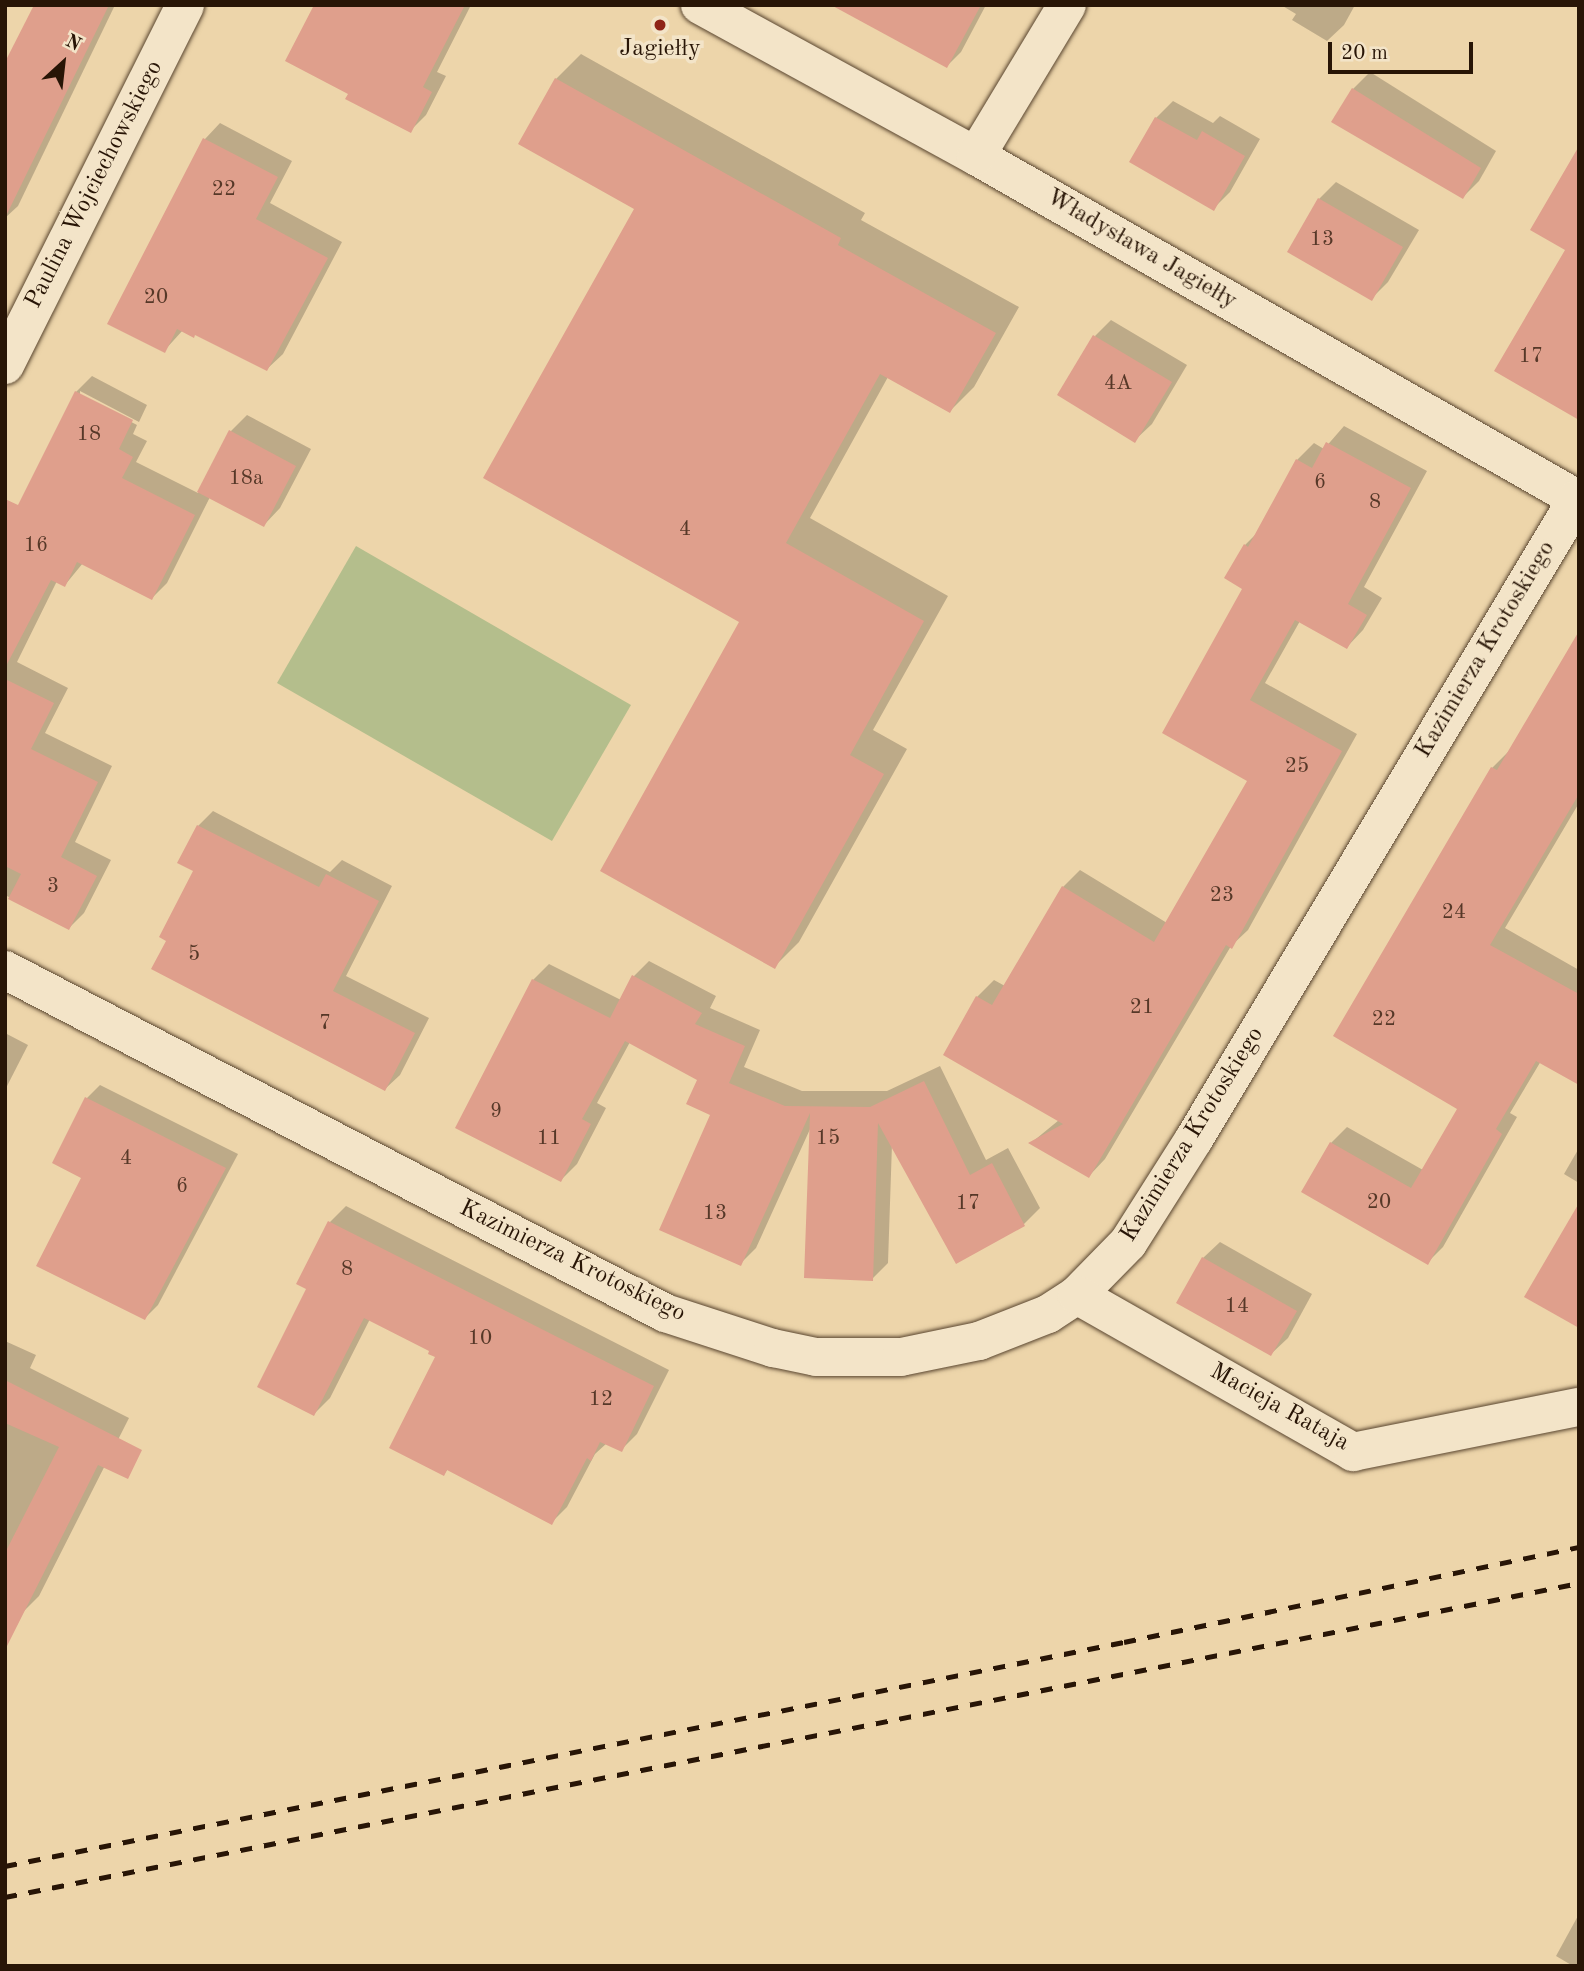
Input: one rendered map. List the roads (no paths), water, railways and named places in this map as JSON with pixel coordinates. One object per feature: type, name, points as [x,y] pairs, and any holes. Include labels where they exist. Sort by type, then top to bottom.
[{"type":"street","name":"Paulina Wojciechowskiego","points":[[11,340],[185,5]]},
{"type":"street","name":"Władysława Jagiełły","points":[[700,5],[976,156],[1578,500]]},
{"type":"street","points":[[976,156],[1067,5]]},
{"type":"street","name":"Kazimierza Krotoskiego","points":[[5,970],[665,1313],[773,1348],[816,1357],[901,1357],[979,1340],[1048,1314],[1077,1295],[1128,1243],[1180,1162],[1578,500]]},
{"type":"street","name":"Macieja Rataja","points":[[1077,1295],[1353,1452],[1579,1407]]},
{"type":"railway","points":[[5,1866],[1124,1642],[1579,1547]]},
{"type":"railway","points":[[5,1897],[1579,1583]]},
{"type":"place","name":"Jagiełły","points":[[660,25]]}]
